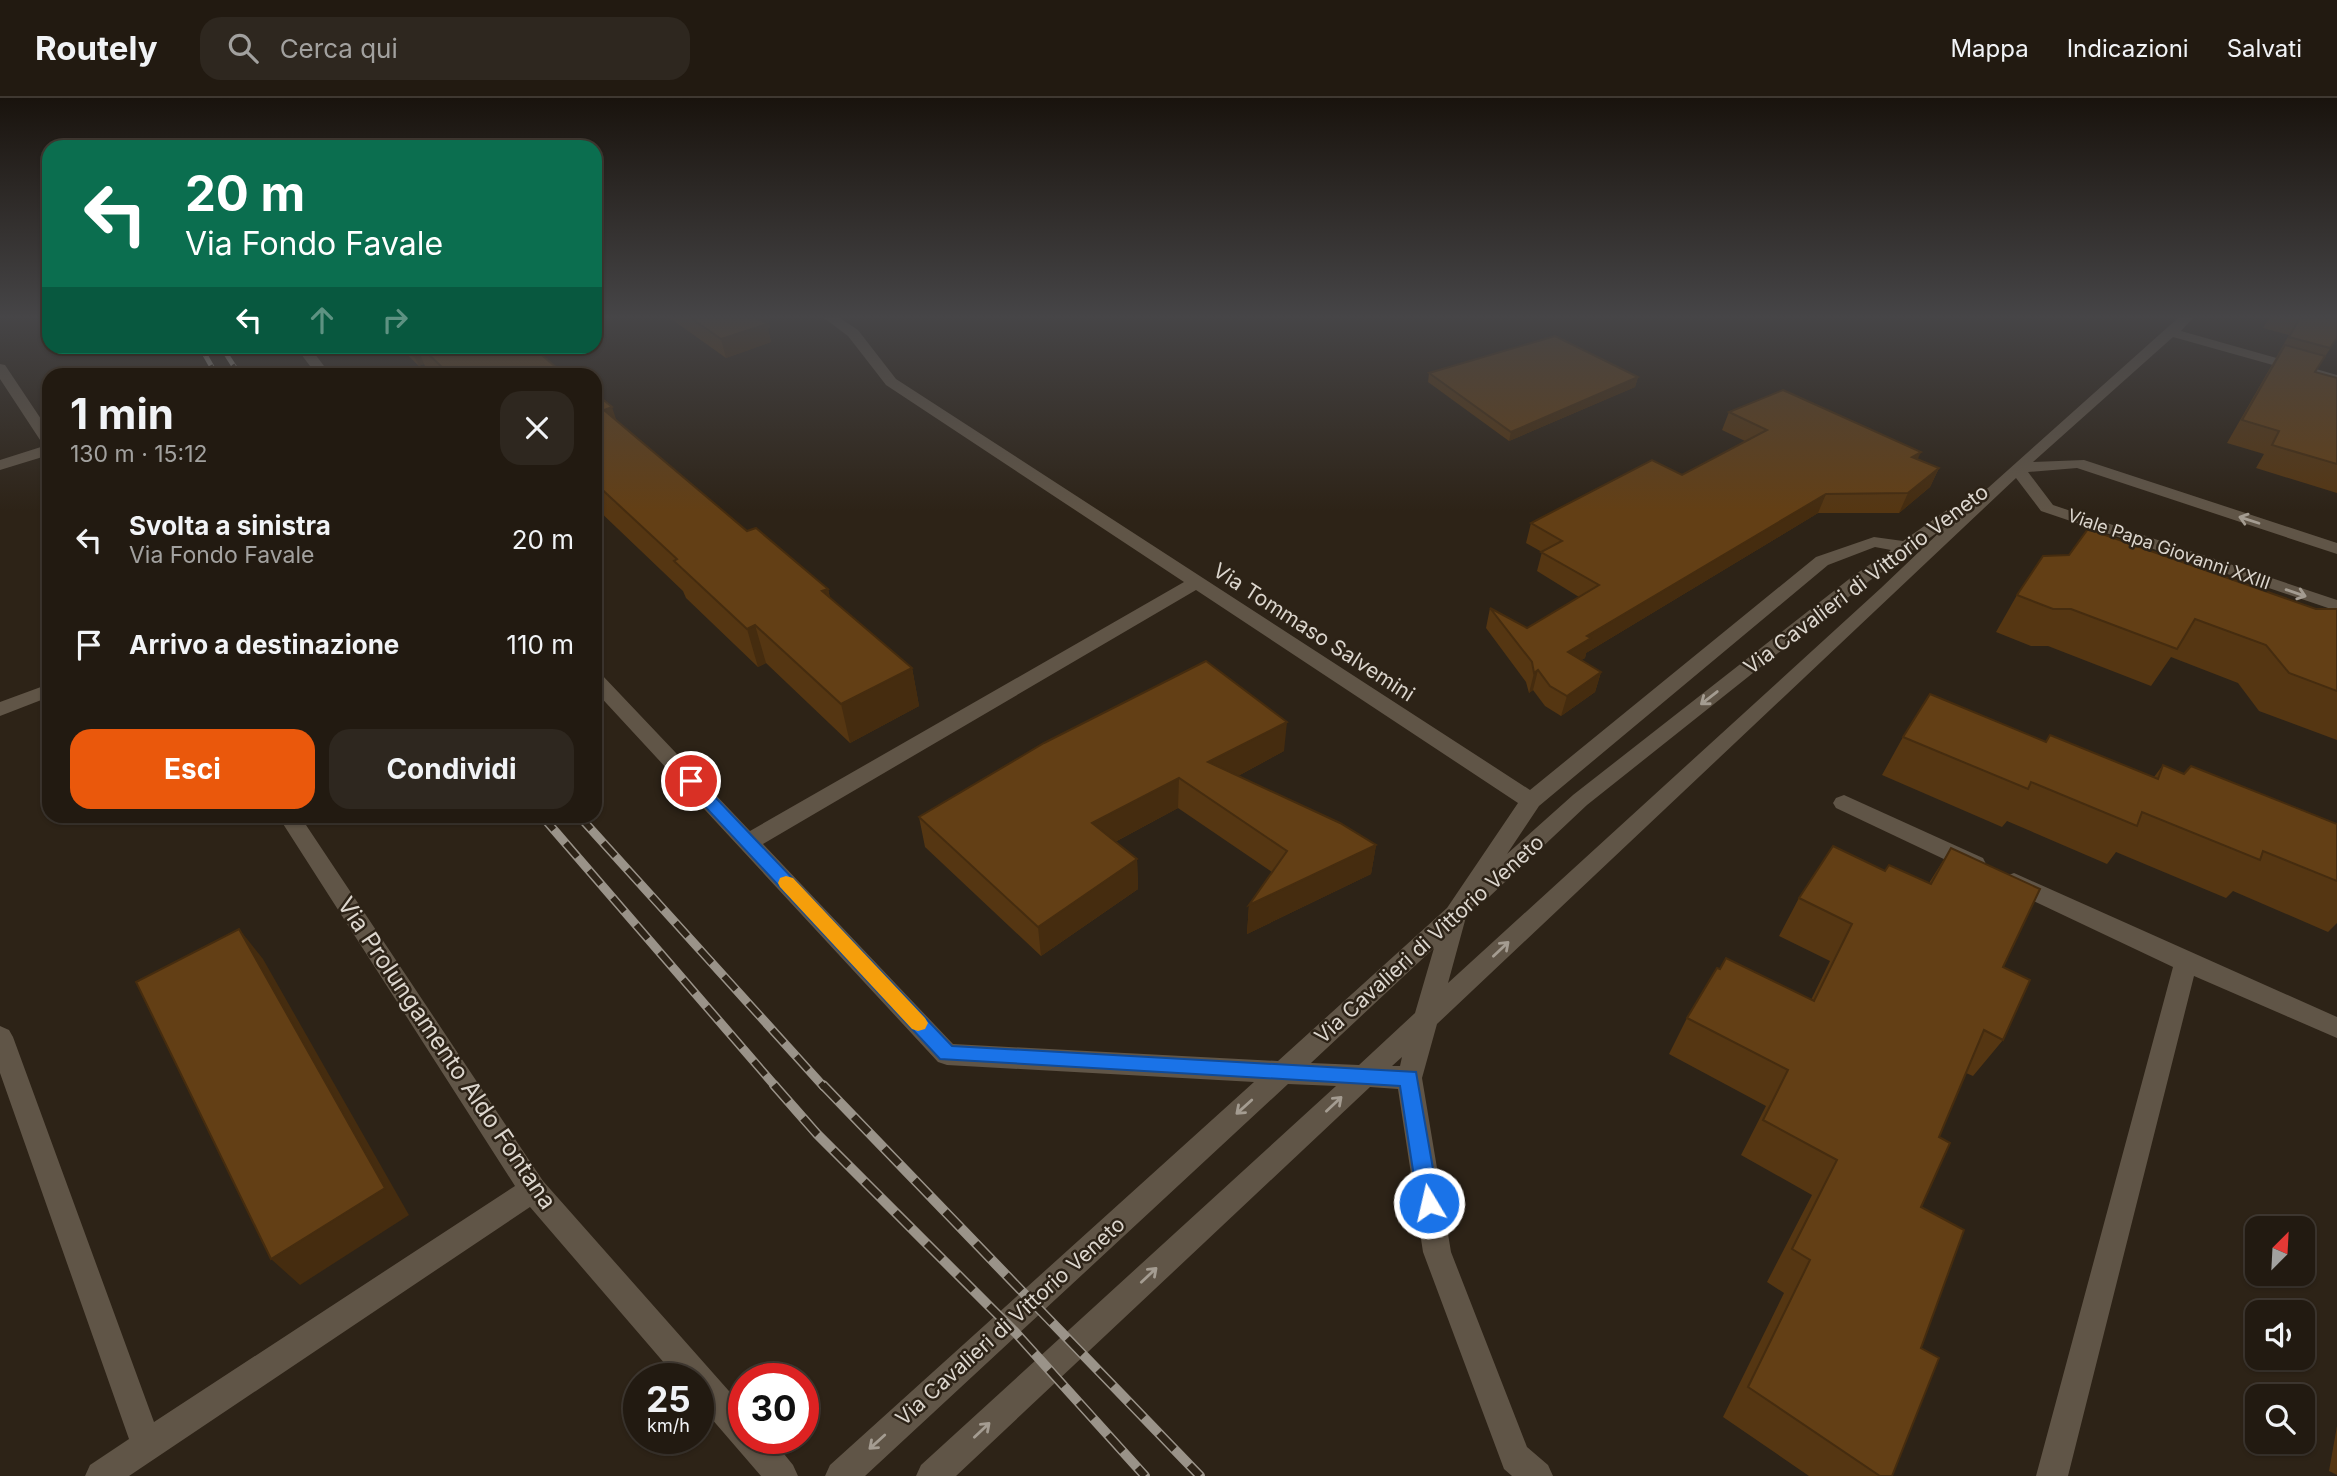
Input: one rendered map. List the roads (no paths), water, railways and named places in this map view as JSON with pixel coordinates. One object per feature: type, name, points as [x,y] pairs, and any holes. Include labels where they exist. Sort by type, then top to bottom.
[{"type":"street","points":[[9,382],[42,432]]},
{"type":"street","name":"Via Tommaso Salvemini","points":[[891,382],[1531,801]]},
{"type":"street","name":"Via Cavalieri di Vittorio Veneto","points":[[932,1476],[1887,592],[2017,468],[2114,382]]},
{"type":"street","points":[[0,465],[42,452]]},
{"type":"street","points":[[2017,468],[2078,463],[2337,549]]},
{"type":"street","name":"Via Cavalieri di Vittorio Veneto","points":[[841,1476],[1580,800],[1859,580],[2017,468]]},
{"type":"street","name":"Viale Papa Giovanni XXIII","points":[[2017,468],[2047,508],[2337,606]]},
{"type":"street","points":[[1537,1476],[1516,1458],[1437,1252],[1409,1078],[1456,913],[1531,801],[1822,561],[1874,542],[1907,547]]},
{"type":"street","points":[[748,842],[1196,582]]},
{"type":"street","points":[[602,687],[947,1054],[1409,1078]]},
{"type":"street","points":[[0,709],[42,693]]},
{"type":"street","points":[[1844,803],[2186,962],[2337,1028]]},
{"type":"street","name":"Via Prolungamento Aldo Fontana","points":[[294,823],[533,1189],[684,1363]]},
{"type":"street","points":[[2052,1476],[2186,962]]},
{"type":"street","points":[[0,1037],[147,1445]]},
{"type":"street","points":[[101,1476],[533,1189]]},
{"type":"street","name":"Via Prolungamento Aldo Fontana","points":[[714,1397],[728,1414]]},
{"type":"street","points":[[763,1454],[782,1476]]},
{"type":"railway","points":[[548,823],[776,1087]]},
{"type":"railway","points":[[585,823],[824,1087]]},
{"type":"railway","points":[[774,1085],[817,1134],[1016,1333],[1145,1476]]},
{"type":"railway","points":[[823,1085],[1200,1476]]}]
